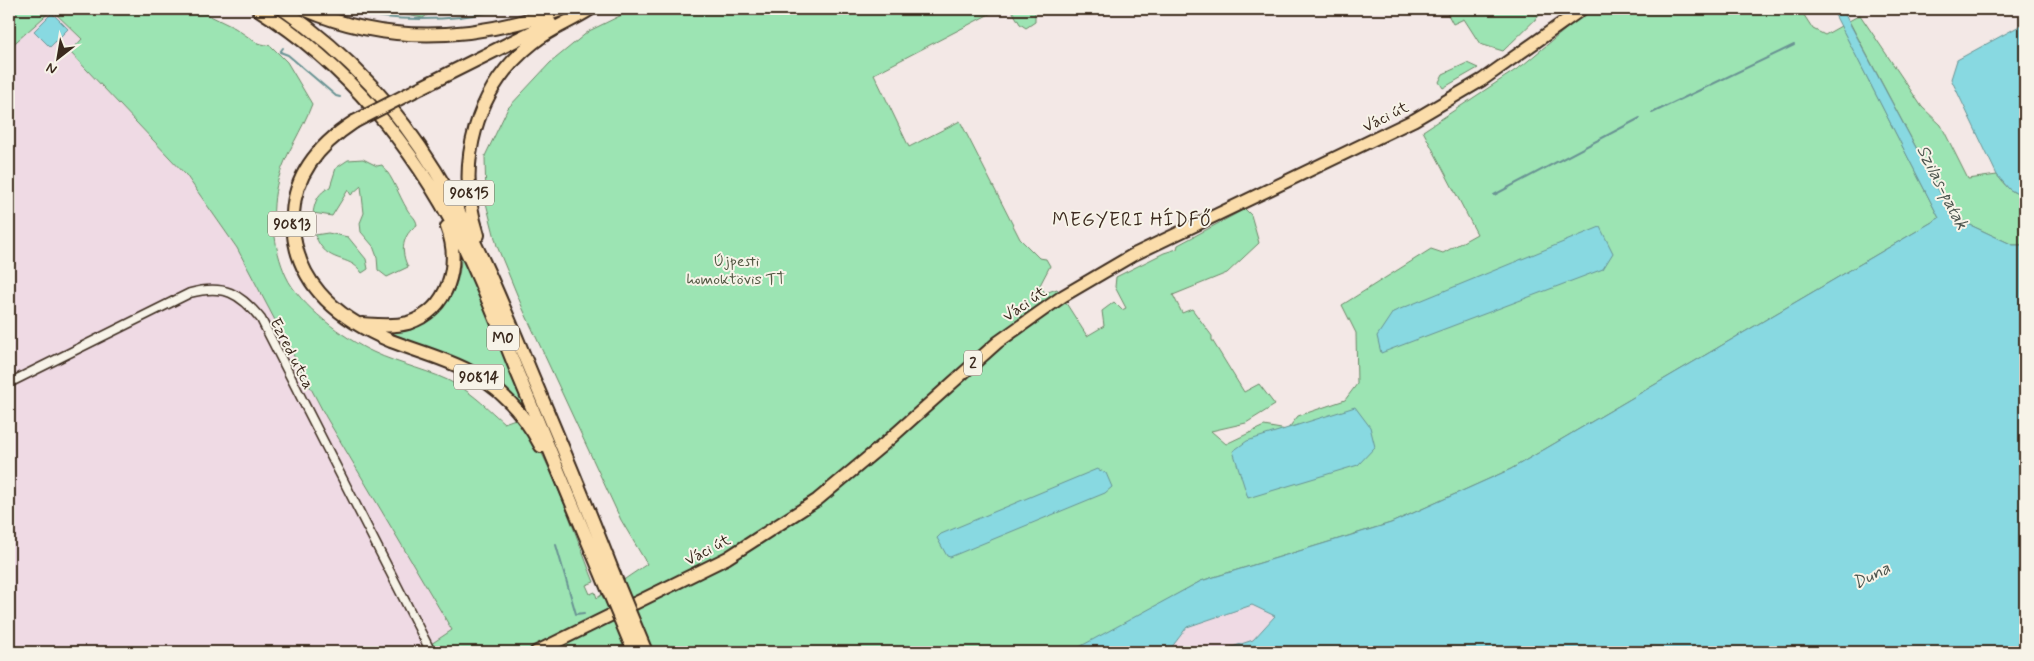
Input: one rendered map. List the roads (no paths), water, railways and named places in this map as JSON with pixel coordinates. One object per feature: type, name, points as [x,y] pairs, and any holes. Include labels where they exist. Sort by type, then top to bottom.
[{"type":"highway","name":"M0","points":[[258,9],[312,48],[354,86],[403,144],[439,201],[461,240],[481,283],[561,478],[646,652]]},
{"type":"highway","name":"M0","points":[[283,9],[320,37],[356,69],[381,95],[424,150],[449,191],[474,239],[500,296],[609,578],[634,652]]},
{"type":"highway","points":[[304,9],[363,29],[398,34],[437,36],[500,28],[563,9]]},
{"type":"highway","name":"90813","points":[[439,201],[453,244],[454,254],[451,279],[437,304],[420,318],[409,323],[393,326],[358,323],[331,305],[314,287],[299,260],[292,232],[293,207],[306,168],[323,145],[354,122],[580,9]]},
{"type":"highway","name":"90815","points":[[500,296],[472,210],[468,162],[473,134],[481,109],[491,90],[517,56],[534,41],[590,9]]},
{"type":"highway","name":"90814","points":[[358,323],[392,341],[454,364],[490,385],[522,416],[550,465],[561,478]]},
{"type":"main road","name":"Váci út","points":[[1560,25],[1574,9]]},
{"type":"main road","name":"Váci út","points":[[536,652],[727,558],[817,500],[862,464],[998,342],[1084,282],[1133,255],[1414,120],[1482,80],[1582,9]]},
{"type":"street","name":"Ezred utca","points":[[9,383],[190,293],[208,289],[220,289],[236,294],[247,302],[261,319],[431,652]]},
{"type":"water","name":"Duna","points":[[1832,9],[1842,9],[1953,217],[2013,245],[2025,245],[2025,652],[1217,652],[1253,640],[1275,616],[1252,605],[1187,627],[1168,652],[1070,652],[1201,581],[1391,523],[1511,469],[1939,218]]},
{"type":"water","points":[[52,13],[68,29],[50,47],[34,31]]},
{"type":"water","points":[[2025,23],[2025,195],[2021,196],[2009,189],[1997,175],[1951,79],[1957,60]]},
{"type":"water","points":[[1600,227],[1613,253],[1603,269],[1381,353],[1377,336],[1393,312]]},
{"type":"water","points":[[1355,407],[1370,427],[1375,447],[1358,465],[1248,498],[1233,451],[1247,441]]},
{"type":"water","points":[[1097,469],[1106,473],[1112,487],[1105,493],[950,557],[947,556],[937,538],[941,534]]},
{"type":"waterway","points":[[344,9],[364,14],[405,19],[446,18],[507,9]]},
{"type":"waterway","points":[[1652,113],[1794,45]]},
{"type":"waterway","points":[[283,48],[280,52],[288,55],[336,96],[340,97]]},
{"type":"waterway","points":[[1494,195],[1640,118]]},
{"type":"waterway","points":[[556,545],[576,614],[584,613]]},
{"type":"district","name":"MEGYERI HÍDFŐ","points":[[1133,219]]},
{"type":"water label","name":"Szilas-patak","points":[[1943,187]]},
{"type":"park label","name":"Újpesti homoktövis TT","points":[[736,269]]}]
